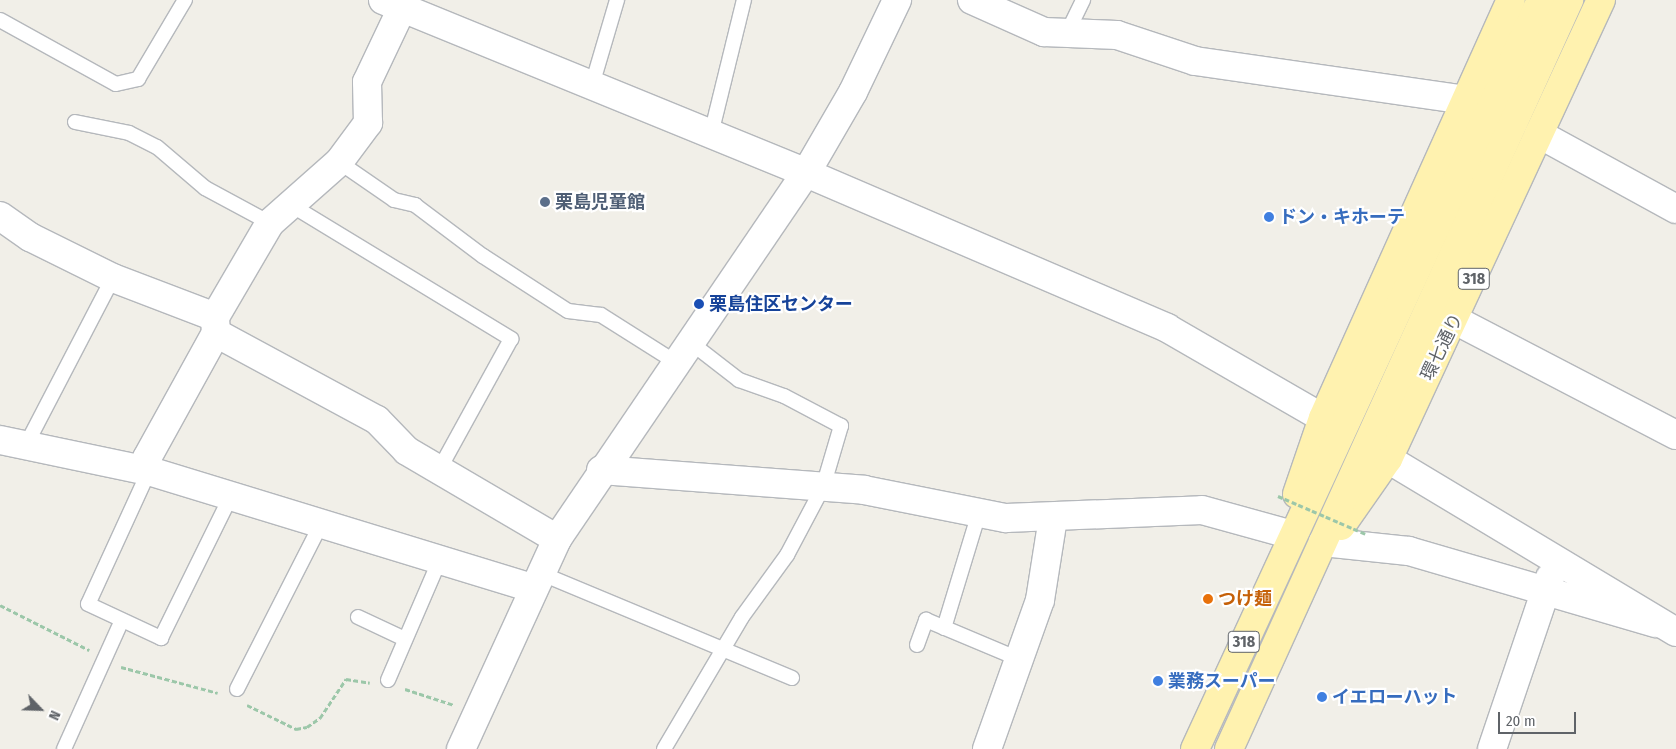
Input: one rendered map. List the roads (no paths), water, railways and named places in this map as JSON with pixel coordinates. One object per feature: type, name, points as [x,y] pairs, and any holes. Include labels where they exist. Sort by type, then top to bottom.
[{"type":"main road","name":"環七通り","points":[[1292,535],[1297,490],[1323,418],[1511,0]]},
{"type":"main road","name":"環七通り","points":[[1229,749],[1323,542],[1541,0]]},
{"type":"main road","name":"環七通り","points":[[1195,749],[1292,535],[1569,0]]},
{"type":"main road","name":"環七通り","points":[[1323,542],[1352,516],[1388,459],[1455,320],[1601,0]]},
{"type":"street","points":[[461,749],[536,580],[557,539],[601,470],[684,353],[806,173],[853,92],[897,0]]},
{"type":"street","points":[[972,0],[1044,32],[1117,35],[1195,61],[1465,100]]},
{"type":"street","points":[[149,471],[147,458],[270,223],[339,162],[368,123],[367,82],[397,3],[806,173],[1167,328],[1323,418]]},
{"type":"street","points":[[1540,134],[1676,209]]},
{"type":"street","points":[[0,216],[30,238],[215,325],[377,420],[407,451],[557,539]]},
{"type":"street","points":[[1455,320],[1676,435]]},
{"type":"street","points":[[0,440],[149,471],[442,557],[536,580]]},
{"type":"street","points":[[1388,459],[1666,628]]},
{"type":"street","points":[[601,470],[864,490],[1006,518],[1053,518],[1202,510],[1292,535]]},
{"type":"street","points":[[987,749],[1040,600],[1053,518]]},
{"type":"street","points":[[1323,542],[1409,552],[1666,628]]},
{"type":"street","points":[[1492,749],[1556,562]]},
{"type":"lane","points":[[0,20],[116,84],[138,79],[185,0]]},
{"type":"lane","points":[[592,85],[617,0]]},
{"type":"lane","points":[[711,134],[744,0]]},
{"type":"lane","points":[[1067,33],[1083,0]]},
{"type":"lane","points":[[75,122],[130,133],[157,147],[205,188],[270,223]]},
{"type":"lane","points":[[339,162],[394,200],[416,205],[483,256],[568,311],[601,315],[739,380],[784,396],[841,426],[823,487],[787,555],[742,617],[725,650],[664,749]]},
{"type":"lane","points":[[291,205],[511,339],[439,470]]},
{"type":"lane","points":[[26,445],[113,278]]},
{"type":"lane","points":[[149,471],[88,604],[161,638],[232,494]]},
{"type":"lane","points":[[944,628],[979,513]]},
{"type":"lane","points":[[239,696],[322,522]]},
{"type":"lane","points":[[387,684],[442,557]]},
{"type":"lane","points":[[536,580],[725,650],[792,678]]},
{"type":"lane","points":[[358,618],[405,639]]},
{"type":"lane","points":[[64,749],[122,620]]},
{"type":"lane","points":[[916,645],[926,620],[1019,659]]},
{"type":"place","name":"栗島児童館","points":[[545,202]]},
{"type":"place","name":"ドン・キホーテ","points":[[1269,217]]},
{"type":"place","name":"栗島住区センター","points":[[699,304]]},
{"type":"place","name":"つけ麺","points":[[1208,599]]},
{"type":"place","name":"業務スーパー","points":[[1158,681]]},
{"type":"place","name":"イエローハット","points":[[1322,697]]}]
